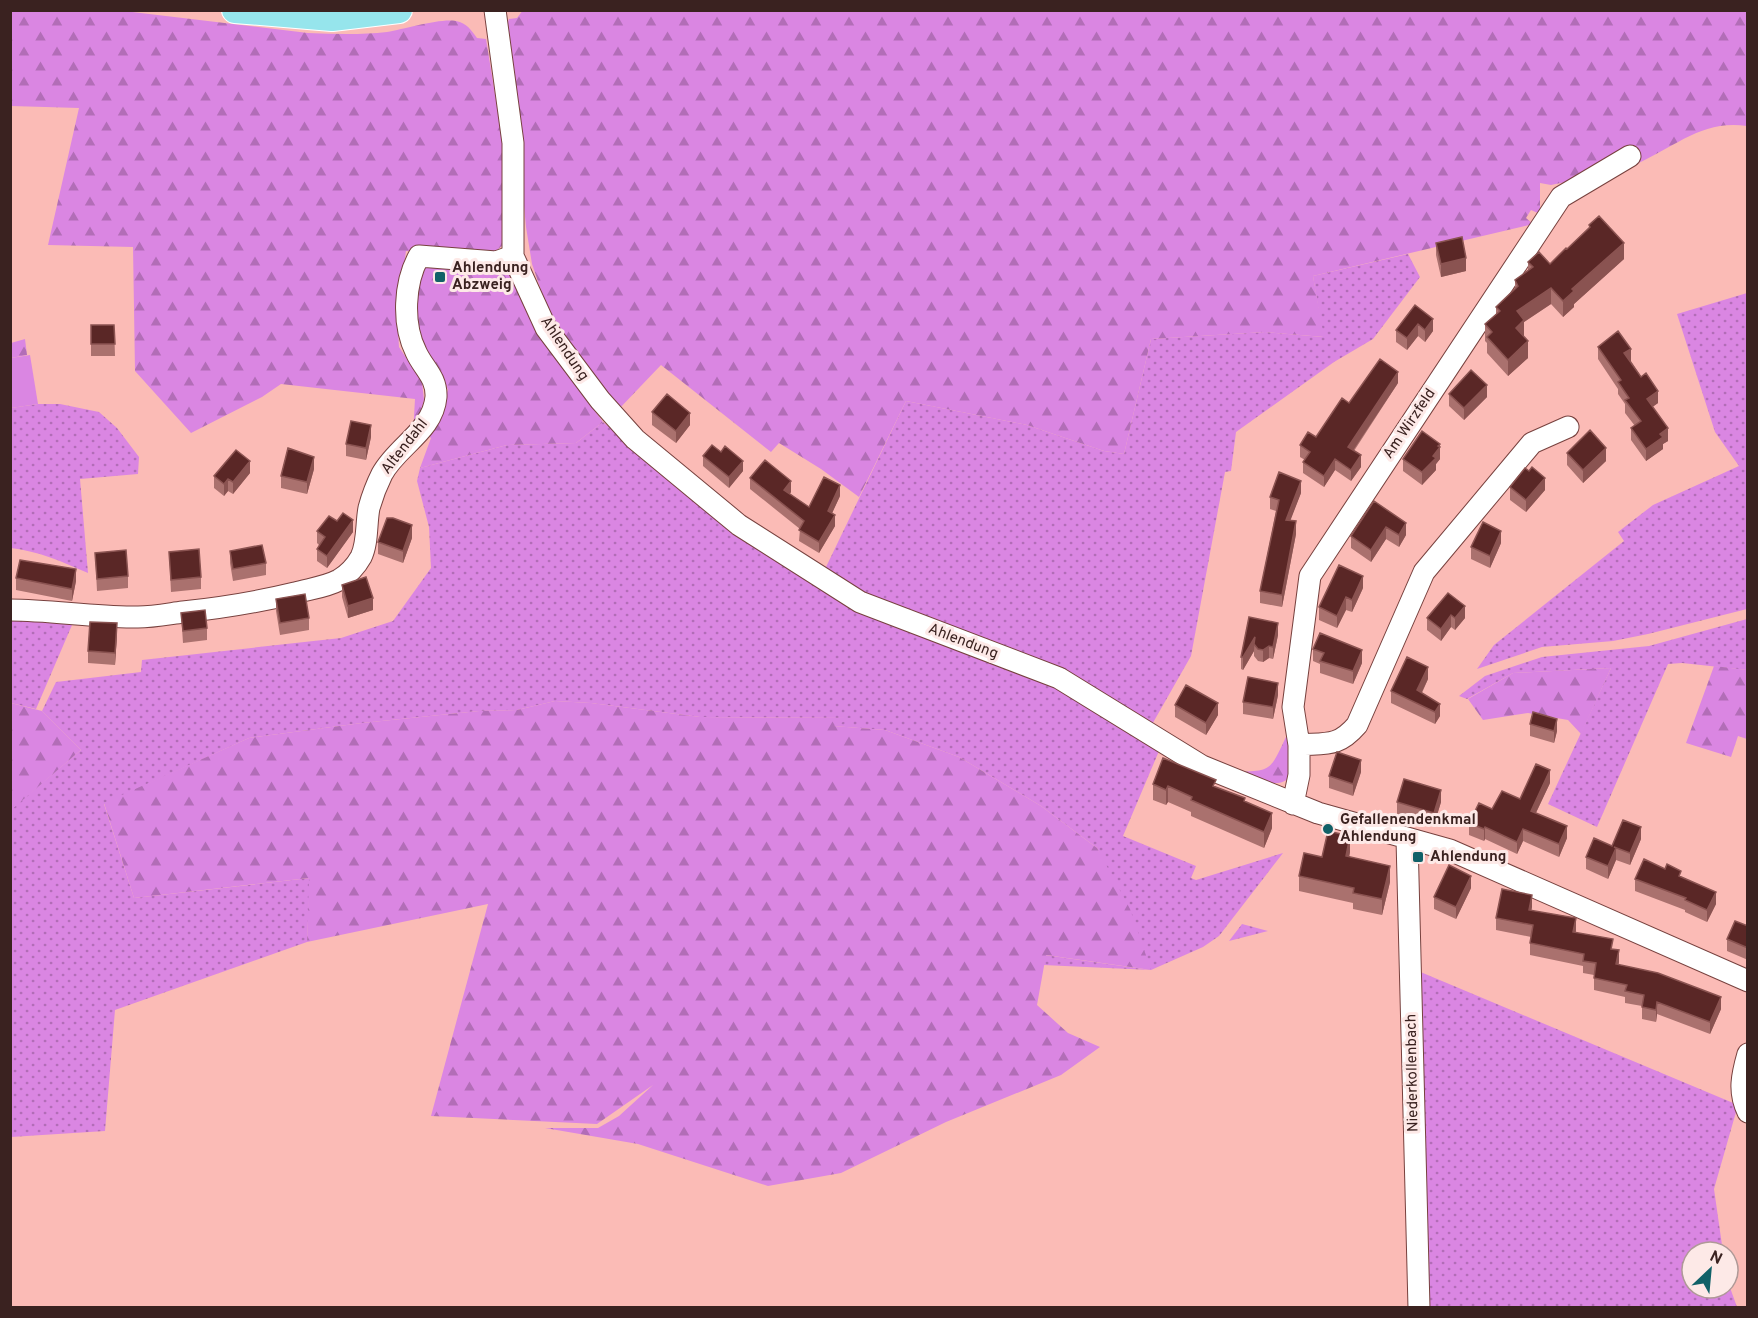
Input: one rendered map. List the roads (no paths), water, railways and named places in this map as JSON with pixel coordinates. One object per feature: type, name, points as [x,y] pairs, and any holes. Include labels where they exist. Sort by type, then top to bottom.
[{"type":"main road","points":[[235,10],[332,18],[399,10]]},
{"type":"street","name":"Ahlendung","points":[[495,10],[513,143],[513,256],[546,328],[600,400],[634,440],[740,525],[860,602],[1059,678],[1152,738],[1202,766],[1293,804],[1450,850],[1748,981]]},
{"type":"street","name":"Am Wirzfeld","points":[[1293,804],[1299,775],[1299,745],[1293,707],[1310,576],[1561,197],[1629,156]]},
{"type":"street","name":"Altendahl","points":[[10,610],[141,618],[213,609],[276,597],[316,588],[340,579],[361,557],[369,507],[382,473],[421,430],[431,413],[436,396],[434,377],[416,354],[409,333],[408,289],[412,269],[419,256],[496,262],[513,256]]},
{"type":"street","points":[[1299,745],[1335,742],[1347,736],[1357,724],[1424,573],[1532,443],[1568,427]]},
{"type":"street","name":"Niederkollenbach","points":[[1407,839],[1419,1308]]},
{"type":"street","points":[[1748,1054],[1741,1091],[1748,1113]]},
{"type":"place","name":"Ahlendung Abzweig","points":[[440,277]]},
{"type":"place","name":"Gefallenendenkmal Ahlendung","points":[[1328,829]]},
{"type":"place","name":"Ahlendung","points":[[1418,857]]}]
